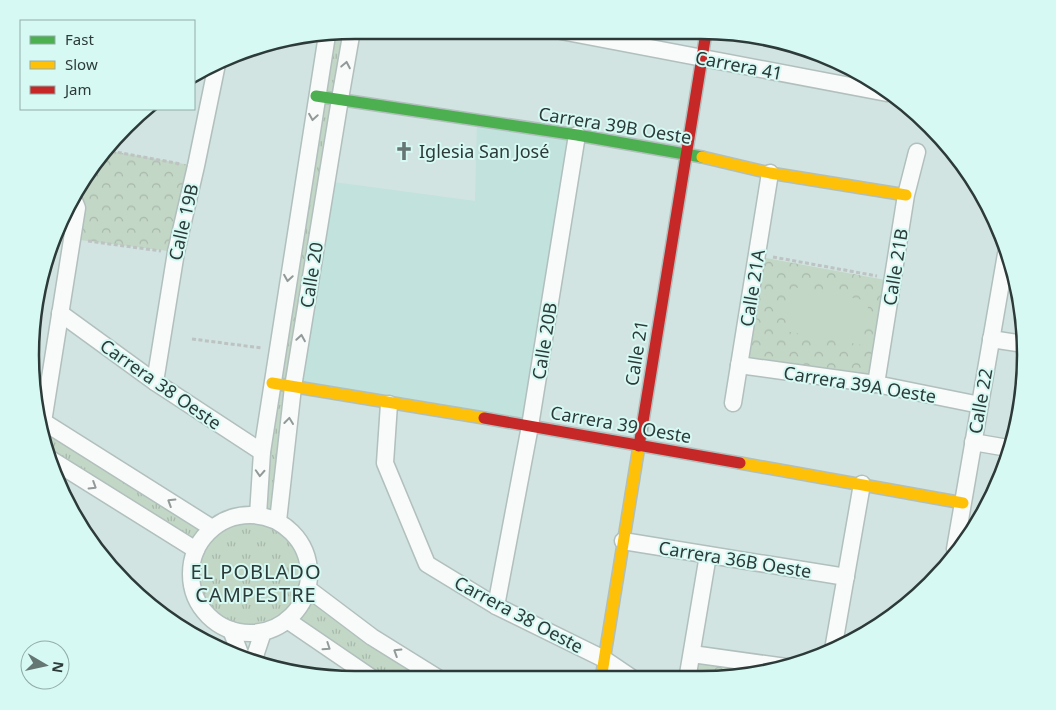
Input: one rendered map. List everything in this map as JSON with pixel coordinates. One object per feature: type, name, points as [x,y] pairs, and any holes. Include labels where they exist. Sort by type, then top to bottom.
[{"type":"street","name":"Calle 20","points":[[278,521],[293,387],[350,39]]},
{"type":"street","name":"Carrera 41","points":[[600,39],[877,92]]},
{"type":"street","name":"Calle 21","points":[[602,671],[705,39]]},
{"type":"street","name":"Calle 20","points":[[258,515],[262,452],[326,40]]},
{"type":"street","name":"Calle 19B","points":[[155,382],[176,252],[196,166],[212,73]]},
{"type":"street","name":"Carrera 39B Oeste","points":[[316,96],[686,153],[770,173],[906,195]]},
{"type":"street","name":"Calle 20B","points":[[496,606],[530,426],[577,135]]},
{"type":"street","name":"Calle 21B","points":[[876,384],[906,195],[917,152]]},
{"type":"street","name":"Calle 21A","points":[[733,403],[770,173]]},
{"type":"street","points":[[43,405],[60,313],[76,206]]},
{"type":"street","name":"Calle 22","points":[[956,542],[1004,266]]},
{"type":"street","name":"Carrera 38 Oeste","points":[[60,313],[155,382],[262,452]]},
{"type":"street","points":[[991,339],[1017,343]]},
{"type":"street","name":"Carrera 39A Oeste","points":[[739,365],[876,384],[980,405]]},
{"type":"street","name":"Carrera 39 Oeste","points":[[272,383],[388,404],[530,426],[963,503]]},
{"type":"street","name":"Carrera 38 Oeste","points":[[388,404],[385,463],[428,564],[496,606],[604,659],[622,671]]},
{"type":"street","points":[[47,423],[212,528]]},
{"type":"street","points":[[974,442],[1003,447]]},
{"type":"street","points":[[59,464],[196,550]]},
{"type":"street","points":[[834,642],[862,484]]},
{"type":"street","points":[[243,515],[258,515],[278,521],[293,533],[304,550],[308,568],[307,588],[300,605],[287,620],[264,632],[247,633],[231,630],[214,621],[200,606],[192,589],[191,569],[196,550],[203,537],[212,528],[228,519],[243,515]]},
{"type":"street","name":"Carrera 36B Oeste","points":[[623,541],[846,577]]},
{"type":"street","points":[[689,671],[708,555]]},
{"type":"street","points":[[307,588],[372,637],[427,671]]},
{"type":"street","points":[[287,620],[362,671]]},
{"type":"street","points":[[231,630],[238,649]]},
{"type":"street","points":[[256,655],[264,632]]},
{"type":"street","points":[[692,654],[766,664]]},
{"type":"path","points":[[113,151],[196,166]]},
{"type":"path","points":[[72,239],[176,252]]},
{"type":"path","points":[[758,254],[893,279]]},
{"type":"path","points":[[192,339],[277,350]]},
{"type":"shaded area","points":[[477,121],[577,135],[530,426],[293,387],[326,181],[475,201]]},
{"type":"green space","points":[[351,39],[278,521],[294,536],[303,550],[307,567],[307,588],[428,671],[362,671],[287,620],[266,631],[252,633],[229,629],[219,624],[202,609],[192,588],[191,573],[195,550],[59,464],[47,426],[212,528],[234,518],[258,515],[326,40]]},
{"type":"green space","points":[[113,151],[196,166],[176,252],[72,239],[73,212],[92,179]]},
{"type":"green space","points":[[760,257],[891,281],[876,382],[742,363]]},
{"type":"green space","points":[[793,287],[869,301],[862,345],[785,331]]},
{"type":"green space","points":[[693,644],[776,662],[742,669],[688,671]]},
{"type":"traffic: fast","points":[[316,96],[577,135],[702,157]]},
{"type":"traffic: slow","points":[[702,157],[770,173],[906,195]]},
{"type":"traffic: slow","points":[[272,383],[484,418]]},
{"type":"traffic: slow","points":[[602,671],[639,446]]},
{"type":"traffic: slow","points":[[740,463],[963,503]]},
{"type":"traffic: jam","points":[[639,446],[705,39]]},
{"type":"traffic: jam","points":[[484,418],[740,463]]},
{"type":"place","name":"Iglesia San José","points":[[404,151]]},
{"type":"district","name":"EL POBLADO CAMPESTRE","points":[[256,582]]}]
